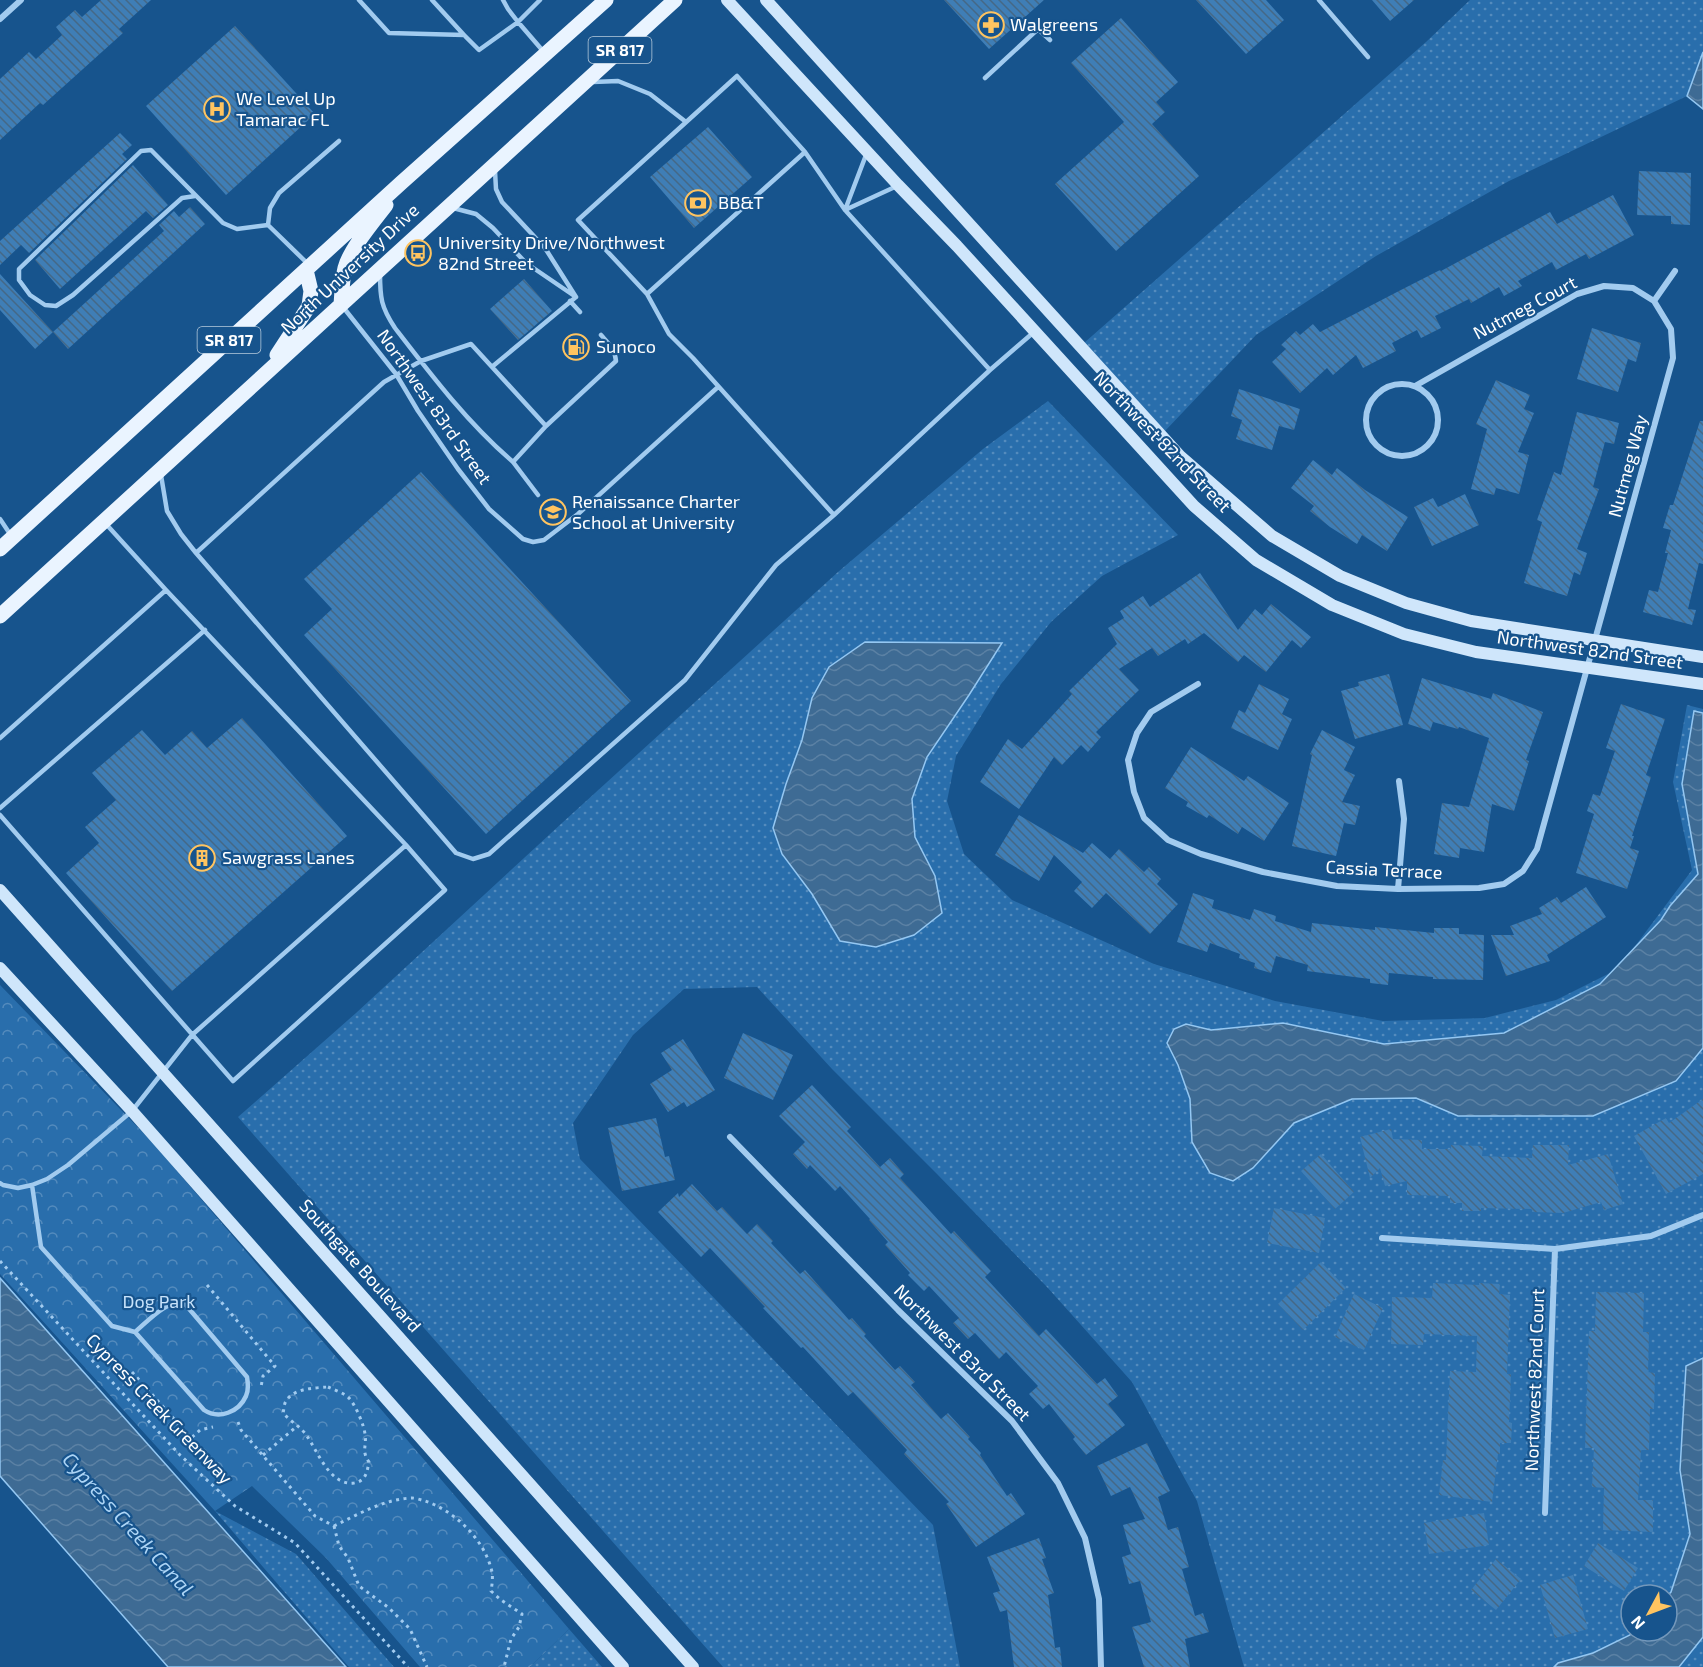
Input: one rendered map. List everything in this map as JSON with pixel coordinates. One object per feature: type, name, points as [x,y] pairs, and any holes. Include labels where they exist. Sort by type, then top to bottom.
[{"type":"main road","name":"North University Drive","points":[[0,549],[401,183],[606,0]]},
{"type":"main road","name":"North University Drive","points":[[0,616],[675,0]]},
{"type":"main road","points":[[341,305],[346,265],[401,183]]},
{"type":"main road","points":[[266,373],[309,306],[311,291],[308,268]]},
{"type":"street","points":[[0,19],[21,0]]},
{"type":"street","name":"Northwest 82nd Street","points":[[726,0],[957,246],[1194,506],[1256,560],[1332,605],[1404,634],[1476,652],[1703,684]]},
{"type":"street","name":"Northwest 82nd Street","points":[[766,0],[1180,456],[1272,536],[1340,576],[1406,603],[1471,621],[1703,657]]},
{"type":"street","points":[[1654,301],[1675,271]]},
{"type":"street","name":"Nutmeg Court","points":[[1415,386],[1426,392],[1436,408],[1437,427],[1433,438],[1425,448],[1415,454],[1402,456],[1390,454],[1371,440],[1366,430],[1367,407],[1382,389],[1404,383],[1415,386],[1577,294],[1604,286],[1633,288],[1654,301]]},
{"type":"street","name":"Nutmeg Way","points":[[1596,641],[1673,358],[1671,329],[1654,301]]},
{"type":"street","name":"Cassia Terrace","points":[[1198,684],[1151,712],[1137,733],[1128,760],[1134,792],[1144,818],[1168,840],[1201,854],[1263,872],[1337,886],[1398,889],[1479,888],[1504,884],[1523,871],[1537,849],[1596,641]]},
{"type":"street","points":[[1398,889],[1404,819],[1399,781]]},
{"type":"street","name":"Southgate Boulevard","points":[[0,890],[693,1667]]},
{"type":"street","points":[[0,968],[132,1112],[623,1667]]},
{"type":"street","name":"Northwest 83rd Street","points":[[730,1137],[898,1310],[1012,1421],[1058,1483],[1085,1538],[1099,1599],[1101,1667]]},
{"type":"street","points":[[1382,1238],[1555,1249],[1651,1236],[1703,1215]]},
{"type":"street","name":"Northwest 82nd Court","points":[[1545,1513],[1555,1249]]},
{"type":"lane","points":[[359,0],[389,33],[464,35]]},
{"type":"lane","points":[[432,0],[479,50],[518,22],[540,0]]},
{"type":"lane","points":[[503,0],[518,22],[546,54]]},
{"type":"lane","points":[[1319,0],[1368,57]]},
{"type":"lane","points":[[985,78],[1038,29],[1050,40]]},
{"type":"lane","points":[[834,515],[669,334],[647,294],[578,220],[737,76],[805,152],[845,210],[990,370]]},
{"type":"lane","points":[[584,82],[618,81],[650,94],[686,122]]},
{"type":"lane","points":[[308,268],[268,225],[270,208],[279,193],[339,141]]},
{"type":"lane","points":[[195,196],[182,198],[73,295],[56,306],[45,305],[30,295],[19,280],[19,269],[141,150],[151,150],[223,223],[237,229],[268,225]]},
{"type":"lane","points":[[647,294],[805,152]]},
{"type":"lane","points":[[845,210],[867,152]]},
{"type":"lane","points":[[494,164],[496,189],[502,202],[545,248],[576,297]]},
{"type":"lane","points":[[845,210],[898,185]]},
{"type":"lane","points":[[448,206],[476,214],[493,228],[526,263],[576,297]]},
{"type":"lane","name":"Northwest 83rd Street","points":[[379,268],[381,301],[389,319],[465,416],[513,462],[538,495]]},
{"type":"lane","points":[[493,366],[576,297]]},
{"type":"lane","points":[[570,301],[580,312]]},
{"type":"lane","name":"Northwest 83rd Street","points":[[341,305],[396,374],[418,411],[489,509],[523,539],[533,542],[544,540],[578,514],[718,387]]},
{"type":"lane","points":[[160,469],[167,511],[196,553],[456,853],[473,859],[489,854],[685,680],[776,565],[834,515],[1034,331]]},
{"type":"lane","points":[[513,462],[546,426],[615,361],[612,347],[601,335]]},
{"type":"lane","points":[[196,553],[384,382],[421,361],[471,344],[546,426]]},
{"type":"lane","points":[[0,519],[13,538]]},
{"type":"lane","points":[[0,815],[233,1081],[445,890],[406,845],[103,521]]},
{"type":"lane","points":[[0,738],[166,590]]},
{"type":"lane","points":[[0,808],[205,630]]},
{"type":"lane","points":[[0,1183],[18,1188],[47,1179],[68,1165],[132,1112],[192,1035],[406,845]]},
{"type":"lane","points":[[32,1185],[41,1247],[111,1326],[135,1332],[204,1410],[211,1414],[222,1415],[231,1411],[246,1396],[247,1377],[180,1301],[169,1304],[135,1332]]},
{"type":"path","name":"Cypress Creek Greenway","points":[[0,1261],[180,1455],[235,1506],[295,1543],[408,1667]]},
{"type":"path","points":[[207,1285],[275,1366],[263,1376],[259,1396]]},
{"type":"path","points":[[132,1372],[191,1438],[200,1430],[218,1427]]},
{"type":"path","points":[[328,1387],[349,1398],[360,1418],[366,1437],[364,1456],[369,1462],[366,1476],[359,1482],[351,1484],[334,1477],[314,1450],[306,1434],[297,1427],[283,1413],[285,1402],[292,1395],[304,1390],[328,1387]]},
{"type":"path","points":[[232,1424],[238,1422],[241,1430],[315,1516],[334,1526],[339,1546],[348,1558],[359,1586],[389,1608],[410,1629],[428,1667]]},
{"type":"path","points":[[263,1455],[297,1427]]},
{"type":"path","points":[[334,1526],[370,1508],[414,1498],[443,1509],[458,1518],[480,1545],[486,1557],[492,1573],[491,1590],[522,1614],[519,1627],[511,1639],[504,1667]]},
{"type":"green space","points":[[1470,0],[1703,0],[1703,52],[1687,96],[1509,181],[1376,256],[1256,335],[1165,431],[1084,343],[1426,42]]},
{"type":"green space","points":[[1048,401],[1178,535],[1102,576],[1051,622],[1001,684],[956,756],[947,801],[964,854],[1012,900],[1154,964],[1275,1001],[1383,1021],[1485,1018],[1556,1000],[1618,969],[1692,870],[1673,782],[1687,705],[1703,709],[1703,1667],[1244,1667],[1197,1501],[1132,1382],[1047,1287],[832,1069],[757,987],[684,989],[633,1035],[573,1123],[580,1159],[933,1525],[960,1667],[723,1667],[238,1117],[356,1013],[838,572],[983,449]],"holes":[[[865,642],[924,643],[969,695],[927,757],[912,799],[915,837],[935,876],[914,935],[876,947],[840,941],[812,894],[782,854],[786,784],[802,740]]]},
{"type":"green space","name":"Dog Park","points":[[0,985],[153,1143],[569,1629],[530,1667],[420,1667],[326,1558],[252,1486],[215,1511],[0,1274]]},
{"type":"green space","points":[[215,1511],[296,1554],[394,1667],[349,1667]]},
{"type":"green space","points":[[569,1629],[602,1667],[530,1667]]},
{"type":"water","points":[[1703,52],[1703,109],[1687,96]]},
{"type":"water","points":[[865,642],[1002,643],[927,757],[912,799],[915,837],[935,876],[942,913],[914,935],[876,947],[840,941],[812,894],[782,854],[773,828],[802,740],[812,698],[829,667]]},
{"type":"water","points":[[1694,711],[1703,713],[1703,1048],[1676,1081],[1593,1116],[1458,1116],[1416,1098],[1352,1099],[1294,1123],[1253,1168],[1233,1181],[1210,1173],[1192,1142],[1190,1099],[1178,1065],[1167,1043],[1174,1029],[1186,1024],[1211,1030],[1283,1023],[1384,1044],[1504,1033],[1600,984],[1661,920],[1698,874],[1682,784]]},
{"type":"water","name":"Cypress Creek Canal","points":[[0,1278],[346,1667],[168,1667],[0,1476]]},
{"type":"water","points":[[1703,1358],[1703,1637],[1679,1667],[1554,1667],[1558,1663],[1593,1653],[1619,1640],[1619,1643],[1679,1643],[1679,1583],[1674,1583],[1690,1534],[1680,1470],[1686,1366]]},
{"type":"building","points":[[101,0],[151,0],[119,29],[123,33],[43,105],[40,103],[0,140],[0,79],[29,52],[36,59],[62,35],[56,27],[75,10],[82,17]]},
{"type":"building","name":"Walgreens","points":[[944,0],[1044,0],[989,49]]},
{"type":"building","points":[[1196,0],[1266,0],[1284,20],[1246,54]]},
{"type":"building","points":[[1372,0],[1414,0],[1390,21]]},
{"type":"building","points":[[1121,18],[1178,82],[1156,102],[1165,112],[1152,124],[1199,176],[1116,251],[1055,184],[1124,122],[1071,63]]},
{"type":"building","points":[[235,26],[315,114],[226,195],[146,106]]},
{"type":"building","name":"BB&T","points":[[708,127],[752,177],[694,228],[650,177]]},
{"type":"building","points":[[120,133],[132,145],[122,154],[127,159],[29,253],[21,245],[0,265],[0,241]]},
{"type":"building","points":[[133,165],[168,205],[153,218],[146,211],[60,289],[35,260]]},
{"type":"building","points":[[1639,171],[1691,173],[1690,225],[1671,224],[1671,216],[1637,215]]},
{"type":"building","points":[[1613,195],[1634,235],[1589,259],[1586,254],[1556,270],[1552,262],[1518,281],[1522,286],[1504,296],[1499,287],[1471,303],[1469,299],[1435,316],[1441,328],[1421,338],[1417,330],[1392,343],[1396,351],[1363,368],[1356,355],[1333,375],[1327,368],[1300,393],[1272,362],[1286,349],[1281,345],[1296,331],[1300,335],[1313,324],[1320,332],[1441,271],[1550,212],[1557,224]]},
{"type":"building","points":[[190,207],[205,224],[68,349],[53,332],[164,231],[159,225],[174,211],[179,217]]},
{"type":"building","points":[[0,274],[53,332],[35,349],[0,310]]},
{"type":"building","points":[[524,279],[552,311],[518,340],[490,309]]},
{"type":"building","points":[[1592,328],[1641,343],[1636,362],[1628,359],[1618,392],[1577,379]]},
{"type":"building","points":[[1496,380],[1530,395],[1524,409],[1534,413],[1518,452],[1529,455],[1519,494],[1496,488],[1494,495],[1471,489],[1487,429],[1476,424]]},
{"type":"building","points":[[1239,389],[1300,409],[1294,430],[1279,426],[1272,450],[1236,439],[1242,420],[1231,416]]},
{"type":"building","points":[[1577,412],[1619,423],[1614,444],[1605,442],[1593,487],[1599,489],[1577,549],[1587,553],[1580,575],[1574,572],[1567,596],[1524,583],[1542,522],[1537,520],[1554,472],[1561,475]]},
{"type":"building","points":[[1700,421],[1703,421],[1703,564],[1699,563],[1688,609],[1696,610],[1692,625],[1643,612],[1649,590],[1658,592],[1671,530],[1663,528],[1670,505],[1673,505]]},
{"type":"building","points":[[1313,460],[1332,475],[1337,468],[1365,490],[1408,517],[1387,551],[1362,535],[1357,544],[1330,527],[1310,511],[1314,506],[1291,488]]},
{"type":"building","points":[[421,472],[631,701],[486,834],[304,635],[332,609],[304,579]]},
{"type":"building","points":[[1465,494],[1479,525],[1432,546],[1414,507],[1433,498],[1438,507]]},
{"type":"building","points":[[1200,573],[1238,630],[1255,609],[1262,615],[1271,604],[1311,637],[1301,648],[1292,640],[1266,672],[1244,655],[1238,662],[1204,633],[1188,644],[1185,639],[1158,656],[1152,648],[1119,669],[1139,690],[1096,732],[1101,737],[1088,752],[1081,745],[1062,765],[1054,757],[1019,809],[980,782],[1008,739],[1022,749],[1072,694],[1069,691],[1117,644],[1108,628],[1124,618],[1120,611],[1143,596],[1150,607]]},
{"type":"building","points":[[1389,674],[1403,725],[1355,739],[1341,691],[1359,686],[1358,682]]},
{"type":"building","points":[[1422,678],[1491,699],[1493,693],[1543,712],[1526,760],[1529,761],[1514,811],[1492,804],[1484,852],[1460,848],[1459,858],[1434,854],[1442,803],[1469,807],[1489,738],[1459,727],[1458,729],[1433,722],[1430,731],[1408,724]]},
{"type":"building","points":[[1259,684],[1289,699],[1282,714],[1292,719],[1278,750],[1231,728],[1239,710],[1245,713]]},
{"type":"building","points":[[1621,704],[1665,719],[1646,775],[1651,777],[1632,836],[1634,836],[1630,848],[1639,851],[1627,889],[1576,873],[1594,814],[1587,811],[1593,794],[1600,796],[1615,751],[1606,748]]},
{"type":"building","name":"Sawgrass Lanes","points":[[242,718],[347,836],[172,991],[66,873],[99,843],[85,827],[116,800],[92,773],[142,730],[165,755],[192,731],[207,748]]},
{"type":"building","points":[[1322,730],[1355,747],[1344,770],[1355,775],[1342,802],[1360,806],[1355,825],[1344,823],[1336,856],[1292,846],[1312,755],[1310,754]]},
{"type":"building","points":[[1191,747],[1244,781],[1248,776],[1289,803],[1264,841],[1242,827],[1238,834],[1209,815],[1207,818],[1186,806],[1188,802],[1165,788]]},
{"type":"building","points":[[1019,815],[1083,853],[1092,843],[1110,859],[1119,849],[1144,872],[1149,867],[1161,879],[1157,884],[1178,904],[1150,934],[1106,893],[1092,908],[1074,891],[1082,882],[1054,855],[1039,881],[995,855]]},
{"type":"building","points":[[1586,887],[1606,917],[1547,955],[1550,961],[1506,976],[1491,935],[1514,935],[1510,926],[1542,914],[1539,908],[1557,897],[1561,903]]},
{"type":"building","points":[[1193,893],[1214,900],[1212,908],[1250,920],[1254,909],[1276,916],[1275,921],[1311,932],[1312,923],[1375,930],[1375,927],[1434,933],[1434,928],[1459,928],[1459,934],[1484,935],[1483,980],[1433,979],[1433,977],[1389,973],[1388,985],[1370,983],[1370,979],[1307,971],[1308,965],[1276,956],[1271,973],[1254,968],[1255,963],[1239,958],[1240,954],[1210,943],[1207,952],[1177,942]]},
{"type":"building","points":[[743,1033],[793,1055],[773,1100],[724,1078]]},
{"type":"building","points":[[683,1039],[715,1090],[687,1107],[684,1102],[668,1112],[650,1084],[672,1070],[661,1053]]},
{"type":"building","points":[[812,1085],[851,1127],[847,1131],[880,1167],[890,1158],[904,1174],[900,1178],[951,1234],[954,1231],[991,1271],[985,1277],[1039,1336],[1046,1329],[1097,1384],[1105,1378],[1118,1396],[1108,1404],[1125,1425],[1086,1455],[1049,1404],[1043,1409],[1029,1394],[1038,1386],[1006,1352],[999,1359],[975,1333],[968,1339],[953,1323],[959,1318],[929,1286],[924,1291],[908,1275],[910,1273],[885,1245],[888,1242],[840,1186],[835,1191],[810,1165],[807,1169],[793,1154],[805,1142],[779,1116]]},
{"type":"building","points":[[1703,1099],[1703,1174],[1666,1194],[1634,1136],[1666,1118],[1669,1123]]},
{"type":"building","points":[[656,1118],[665,1157],[669,1156],[675,1180],[622,1191],[608,1128]]},
{"type":"building","points":[[1391,1129],[1393,1139],[1422,1140],[1422,1149],[1451,1149],[1451,1145],[1483,1146],[1482,1156],[1532,1158],[1533,1145],[1569,1145],[1568,1165],[1608,1154],[1623,1204],[1604,1210],[1601,1202],[1563,1213],[1532,1212],[1532,1209],[1481,1208],[1481,1211],[1462,1211],[1462,1203],[1450,1203],[1450,1196],[1407,1195],[1407,1181],[1385,1186],[1380,1168],[1370,1178],[1360,1137]]},
{"type":"building","points":[[1321,1154],[1354,1192],[1335,1209],[1301,1171]]},
{"type":"building","points":[[692,1184],[717,1211],[722,1207],[747,1234],[757,1224],[800,1274],[805,1270],[849,1320],[852,1318],[866,1334],[864,1336],[895,1370],[900,1366],[915,1382],[911,1385],[941,1419],[948,1413],[970,1437],[968,1439],[981,1453],[980,1455],[1007,1496],[1011,1493],[1025,1514],[976,1547],[946,1504],[949,1502],[904,1454],[907,1450],[853,1392],[848,1396],[763,1308],[765,1307],[710,1248],[701,1257],[658,1212],[678,1193],[679,1197]]},
{"type":"building","points":[[1274,1208],[1325,1218],[1319,1253],[1267,1243]]},
{"type":"building","points":[[1321,1262],[1346,1288],[1303,1330],[1278,1304]]},
{"type":"building","points":[[1433,1283],[1500,1284],[1499,1294],[1510,1295],[1507,1374],[1511,1374],[1509,1422],[1512,1423],[1511,1443],[1500,1443],[1492,1502],[1439,1495],[1443,1460],[1446,1460],[1450,1371],[1476,1372],[1477,1336],[1424,1334],[1423,1345],[1391,1344],[1392,1297],[1432,1298]]},
{"type":"building","points":[[1596,1292],[1644,1293],[1643,1332],[1649,1332],[1648,1372],[1655,1373],[1654,1409],[1650,1409],[1649,1450],[1641,1450],[1638,1500],[1653,1500],[1653,1532],[1603,1530],[1604,1488],[1592,1487],[1594,1448],[1585,1448],[1589,1331],[1595,1331]]},
{"type":"building","points":[[1354,1294],[1383,1308],[1364,1350],[1335,1337]]},
{"type":"building","points":[[1147,1443],[1170,1491],[1158,1497],[1168,1530],[1178,1527],[1189,1567],[1182,1569],[1195,1616],[1203,1613],[1209,1632],[1185,1639],[1190,1667],[1144,1667],[1132,1627],[1151,1622],[1140,1581],[1129,1584],[1122,1557],[1131,1554],[1123,1525],[1145,1519],[1130,1487],[1111,1496],[1097,1466]]},
{"type":"building","points":[[1484,1513],[1489,1545],[1429,1554],[1424,1523]]},
{"type":"building","points":[[1039,1538],[1046,1558],[1042,1559],[1054,1593],[1048,1595],[1055,1648],[1060,1647],[1062,1667],[1014,1667],[1007,1610],[1000,1612],[993,1593],[1000,1591],[987,1557]]},
{"type":"building","points":[[1598,1543],[1638,1568],[1629,1583],[1619,1583],[1619,1588],[1584,1566]]},
{"type":"building","points":[[1496,1559],[1521,1579],[1496,1610],[1471,1590]]},
{"type":"building","points":[[1573,1575],[1588,1629],[1555,1638],[1540,1585]]},
{"type":"place","name":"Walgreens","points":[[991,25]]},
{"type":"place","name":"We Level Up Tamarac FL","points":[[217,109]]},
{"type":"place","name":"BB&T","points":[[698,203]]},
{"type":"place","name":"University Drive/Northwest 82nd Street","points":[[418,253]]},
{"type":"place","name":"Sunoco","points":[[576,347]]},
{"type":"place","name":"Renaissance Charter School at University","points":[[553,512]]},
{"type":"place","name":"Sawgrass Lanes","points":[[202,858]]}]
